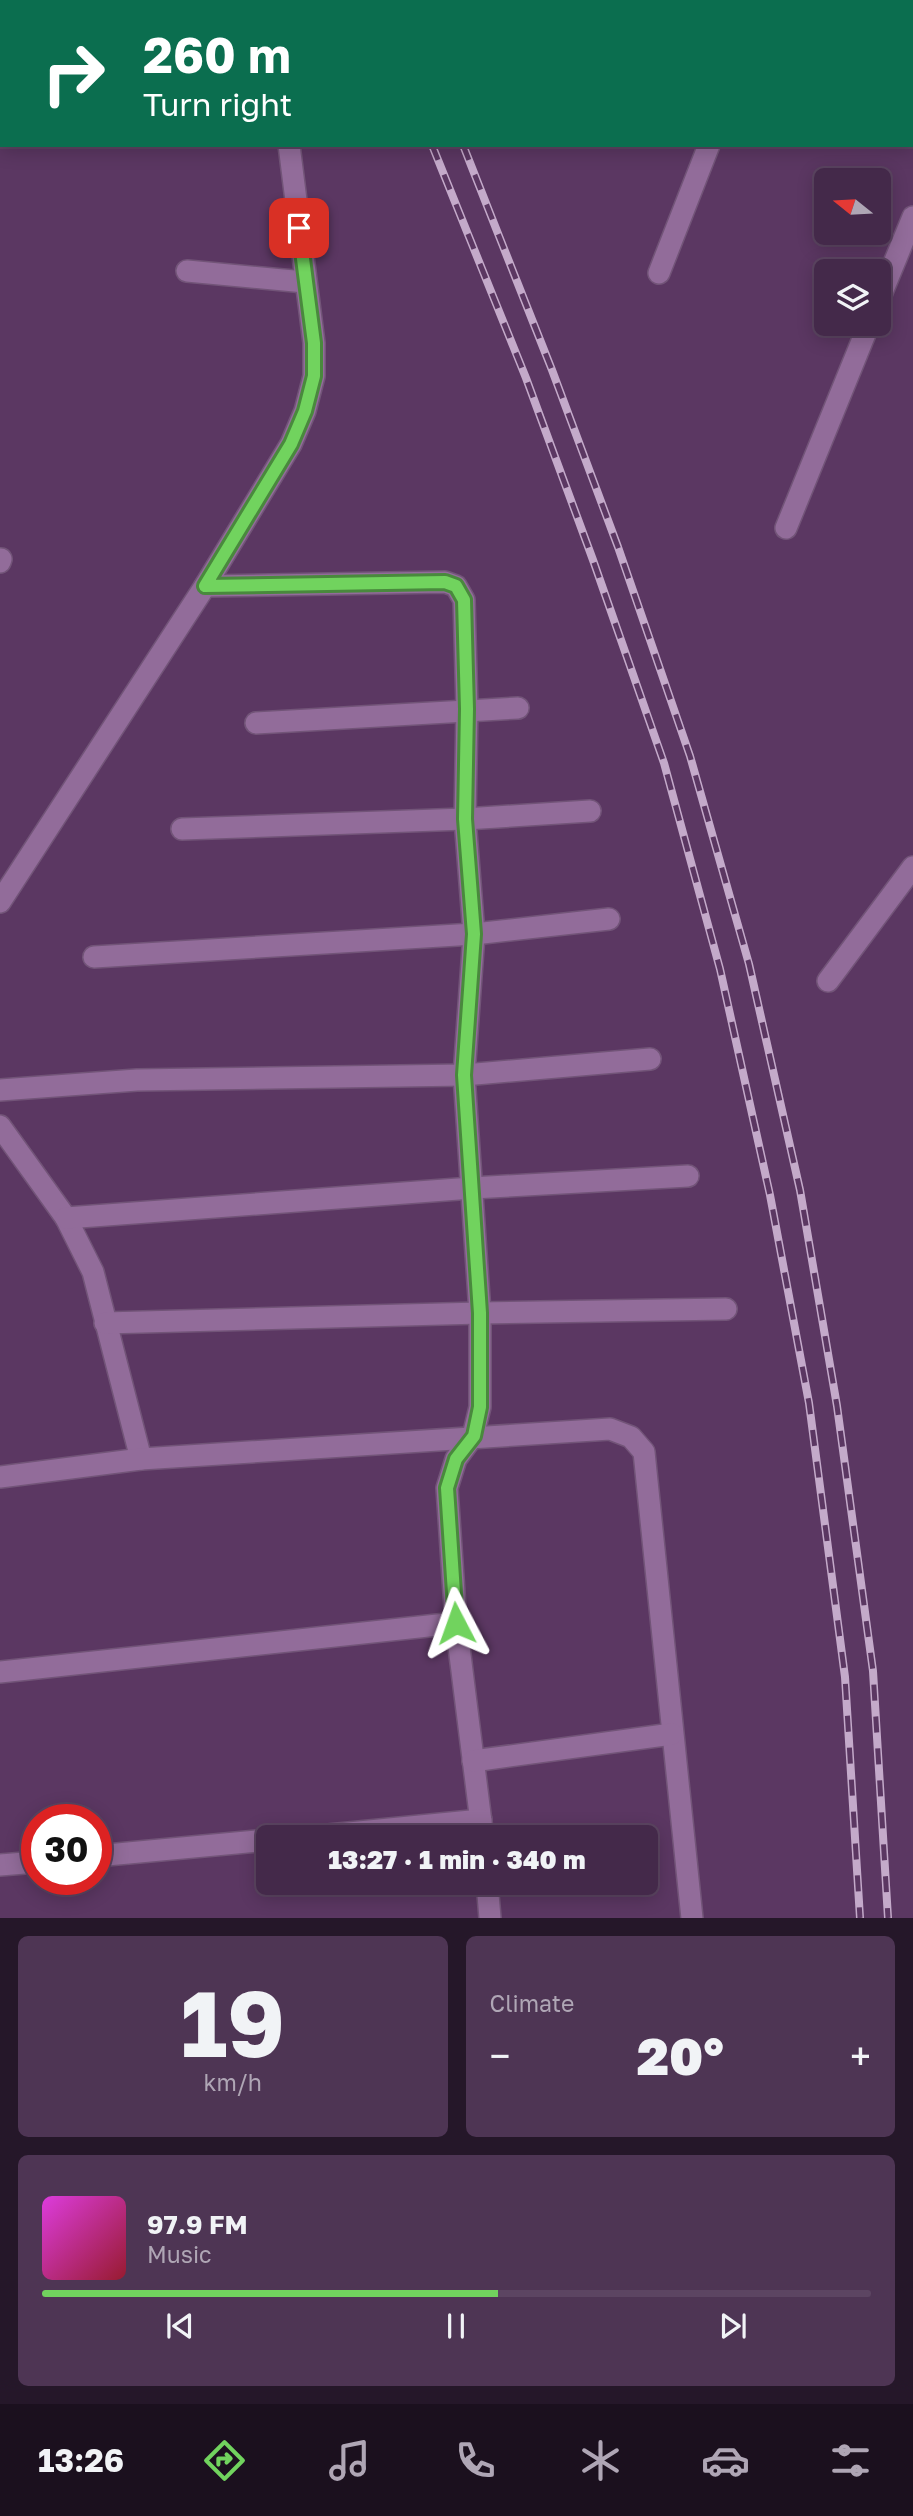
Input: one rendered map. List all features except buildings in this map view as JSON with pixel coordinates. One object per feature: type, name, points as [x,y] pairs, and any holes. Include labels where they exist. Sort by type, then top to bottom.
[{"type":"street","points":[[0,902],[205,586],[291,444],[305,411],[314,376],[314,343],[289,147]]},
{"type":"street","points":[[659,272],[708,147]]},
{"type":"street","points":[[891,270],[913,217]]},
{"type":"street","points":[[187,271],[305,282]]},
{"type":"street","points":[[786,528],[865,336]]},
{"type":"street","points":[[205,586],[445,582],[456,586],[464,600],[467,709],[465,819],[474,934],[464,1075],[480,1313],[480,1407],[474,1436],[456,1459],[447,1488],[456,1623],[481,1825]]},
{"type":"street","points":[[256,723],[518,708]]},
{"type":"street","points":[[181,829],[465,819],[590,811]]},
{"type":"street","points":[[828,981],[913,867]]},
{"type":"street","points":[[94,957],[474,934],[608,919]]},
{"type":"street","points":[[0,1090],[137,1080],[464,1075],[650,1059]]},
{"type":"street","points":[[0,1126],[66,1218],[93,1272],[141,1459]]},
{"type":"street","points":[[66,1218],[472,1188],[688,1176]]},
{"type":"street","points":[[105,1323],[726,1309]]},
{"type":"street","points":[[0,1478],[141,1459],[474,1436],[610,1429],[631,1437],[645,1452],[692,1917]]},
{"type":"street","points":[[0,1672],[456,1623]]},
{"type":"street","points":[[472,1761],[672,1734]]},
{"type":"street","points":[[112,1855],[256,1841]]},
{"type":"street","points":[[0,1865],[21,1863]]},
{"type":"street","points":[[488,1895],[490,1917]]},
{"type":"railway","points":[[433,147],[526,378],[664,763],[720,969],[770,1195],[809,1403],[845,1677],[860,1918]]},
{"type":"railway","points":[[464,147],[618,547],[690,756],[749,964],[800,1190],[837,1406],[873,1671],[888,1918]]},
{"type":"route","points":[[299,228],[314,343],[314,376],[305,411],[291,444],[205,586],[445,582],[456,586],[464,600],[467,709],[465,819],[474,934],[464,1075],[480,1313],[480,1407],[474,1436],[456,1459],[447,1488],[456,1623]]}]
